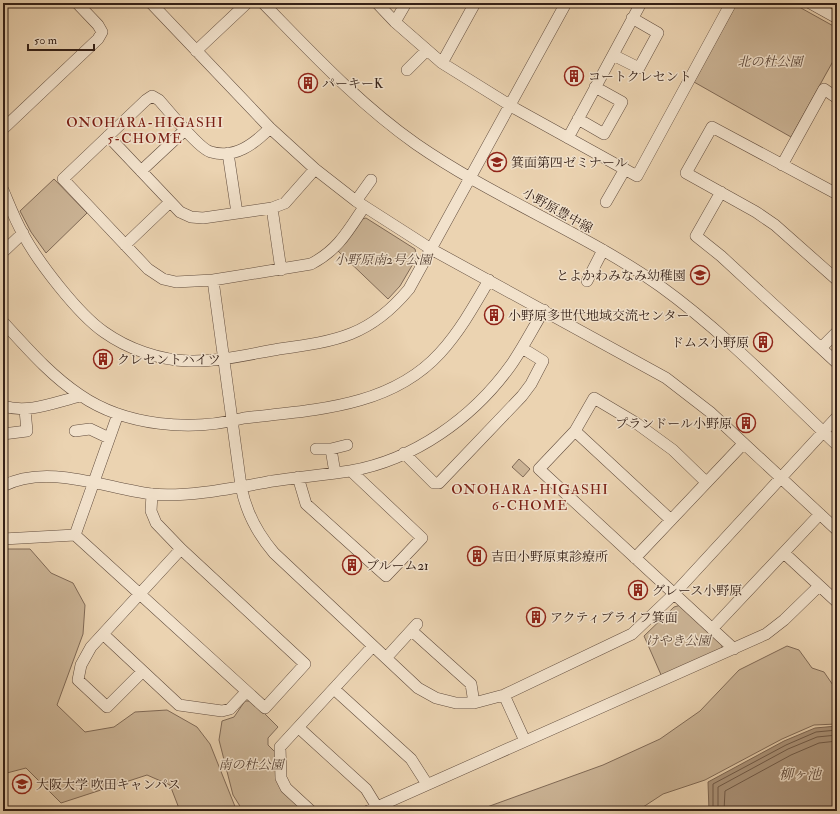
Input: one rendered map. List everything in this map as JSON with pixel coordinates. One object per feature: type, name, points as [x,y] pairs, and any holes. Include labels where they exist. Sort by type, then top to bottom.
[{"type":"street","points":[[3,129],[98,39],[102,32],[98,25],[76,3]]},
{"type":"street","points":[[151,3],[270,128],[315,169],[360,204],[431,249],[666,378],[710,412],[837,530]]},
{"type":"street","points":[[196,51],[247,3]]},
{"type":"street","name":"小野原豊中線","points":[[263,3],[351,93],[377,115],[417,145],[470,178],[603,250],[630,266],[682,303],[716,331],[837,445]]},
{"type":"street","points":[[376,3],[395,22],[442,63],[510,106],[637,176],[732,3]]},
{"type":"street","points":[[395,22],[406,3]]},
{"type":"street","points":[[442,63],[475,3]]},
{"type":"street","points":[[3,190],[23,234],[58,284],[103,331],[132,348],[162,357],[189,361],[222,358],[308,345],[337,339],[359,332],[376,322],[394,306],[409,289],[566,3]]},
{"type":"street","points":[[568,138],[641,3]]},
{"type":"street","points":[[810,3],[837,18]]},
{"type":"street","points":[[613,55],[639,68],[658,33],[632,18]]},
{"type":"street","points":[[407,70],[427,50]]},
{"type":"street","points":[[578,119],[604,134],[622,102],[595,87]]},
{"type":"street","points":[[782,164],[824,90],[837,98]]},
{"type":"street","points":[[270,128],[253,144],[243,150],[228,153],[210,152],[200,146],[186,129],[158,100],[152,96],[63,179],[148,269],[163,279],[176,282],[213,280],[281,270],[311,264],[325,257],[336,247],[360,204],[371,180]]},
{"type":"street","points":[[837,194],[712,127],[686,173],[721,192],[775,225],[837,280]]},
{"type":"street","points":[[141,171],[186,129]]},
{"type":"street","points":[[108,136],[180,212],[191,217],[203,218],[272,208],[285,203],[315,169]]},
{"type":"street","points":[[228,153],[237,213]]},
{"type":"street","points":[[606,202],[625,169]]},
{"type":"street","points":[[721,192],[696,236],[721,256],[837,363]]},
{"type":"street","points":[[125,245],[170,202]]},
{"type":"street","points":[[272,208],[281,270]]},
{"type":"street","points":[[3,252],[23,234]]},
{"type":"street","points":[[587,281],[603,250]]},
{"type":"street","points":[[213,280],[230,422],[240,486],[244,503],[251,520],[265,543],[274,553],[418,688],[436,698],[456,703],[474,703],[504,695],[632,634],[674,594],[837,417]]},
{"type":"street","points":[[3,322],[43,364],[81,396],[118,414],[158,423],[182,425],[230,422],[244,418],[338,406],[367,399],[390,389],[420,371],[440,354],[470,313],[489,280]]},
{"type":"street","points":[[3,486],[24,478],[42,476],[93,482],[152,494],[189,493],[351,471],[404,453],[441,433],[473,408],[494,386],[522,348],[544,310]]},
{"type":"street","points":[[822,348],[837,332]]},
{"type":"street","points":[[404,453],[434,483],[439,483],[493,428],[531,384],[543,361],[522,348]]},
{"type":"street","points":[[3,406],[14,410],[25,410],[81,396]]},
{"type":"street","points":[[706,482],[673,450],[636,423],[594,398],[575,431],[539,469],[734,649]]},
{"type":"street","points":[[3,434],[28,430],[25,410]]},
{"type":"street","points":[[75,535],[118,414]]},
{"type":"street","points":[[74,431],[90,429],[109,438]]},
{"type":"street","points":[[575,431],[670,520]]},
{"type":"street","points":[[635,558],[743,444]]},
{"type":"street","points":[[316,449],[331,449],[347,445]]},
{"type":"street","points":[[331,449],[335,473]]},
{"type":"street","points":[[298,477],[306,504],[386,576],[422,538],[351,471]]},
{"type":"street","points":[[3,539],[75,535],[265,708],[305,664],[181,549],[156,523],[151,511],[152,494]]},
{"type":"street","points":[[712,628],[820,514]]},
{"type":"street","points":[[142,672],[107,707],[78,680],[81,665],[91,647],[181,549]]},
{"type":"street","points":[[784,553],[837,602]]},
{"type":"street","points":[[299,728],[366,789],[372,809],[766,634],[784,620],[819,586]]},
{"type":"street","points":[[386,658],[414,627],[471,684],[474,703]]},
{"type":"street","points":[[103,634],[179,705],[222,711],[230,708],[246,692]]},
{"type":"street","points":[[308,810],[286,788],[281,778],[280,747],[373,646]]},
{"type":"street","points":[[334,689],[411,760],[426,784]]},
{"type":"street","points":[[504,695],[525,741]]},
{"type":"green space","name":"北の杜公園","points":[[737,3],[792,3],[837,28],[837,54],[791,137],[694,82]]},
{"type":"green space","points":[[54,179],[87,213],[46,253],[31,232],[20,211]]},
{"type":"green space","name":"小野原南2号公園","points":[[366,218],[415,249],[417,257],[400,286],[388,299],[338,251],[362,219]]},
{"type":"green space","points":[[519,459],[530,469],[523,477],[512,467]]},
{"type":"green space","points":[[3,549],[30,549],[51,573],[73,583],[85,605],[83,634],[57,705],[85,732],[114,727],[135,712],[167,710],[197,727],[210,744],[236,809],[239,811],[180,811],[170,785],[147,775],[61,803],[26,768],[3,774]]},
{"type":"green space","name":"けやき公園","points":[[681,605],[723,644],[720,651],[662,677],[644,636],[674,607]]},
{"type":"green space","points":[[787,646],[799,650],[812,668],[824,672],[837,691],[837,724],[814,725],[782,739],[705,780],[663,794],[637,811],[476,811],[603,765],[660,739],[700,711],[739,670]]},
{"type":"green space","name":"南の杜公園","points":[[245,701],[252,701],[278,727],[268,738],[268,745],[276,753],[278,780],[303,809],[302,811],[243,811],[233,795],[219,740],[222,721],[234,717]]},
{"type":"water","name":"柳ヶ池","points":[[837,726],[837,811],[709,811],[708,782],[784,741],[815,728]]},
{"type":"place","name":"コートクレセント","points":[[574,76]]},
{"type":"place","name":"パーキーK","points":[[308,83]]},
{"type":"place","name":"箕面第四ゼミナール","points":[[497,162]]},
{"type":"place","name":"とよかわみなみ幼稚園","points":[[700,275]]},
{"type":"place","name":"小野原多世代地域交流センター","points":[[494,315]]},
{"type":"place","name":"ドムス小野原","points":[[763,342]]},
{"type":"place","name":"クレセントハイツ","points":[[103,359]]},
{"type":"place","name":"プランドール小野原","points":[[746,423]]},
{"type":"place","name":"吉田小野原東診療所","points":[[477,556]]},
{"type":"place","name":"ブルーム21","points":[[352,565]]},
{"type":"place","name":"グレース小野原","points":[[638,590]]},
{"type":"place","name":"アクティブライフ箕面","points":[[536,617]]},
{"type":"place","name":"大阪大学 吹田キャンパス","points":[[22,784]]},
{"type":"district","name":"ONOHARA-HIGASHI 5-CHOME","points":[[145,130]]},
{"type":"district","name":"ONOHARA-HIGASHI 6-CHOME","points":[[530,498]]}]
